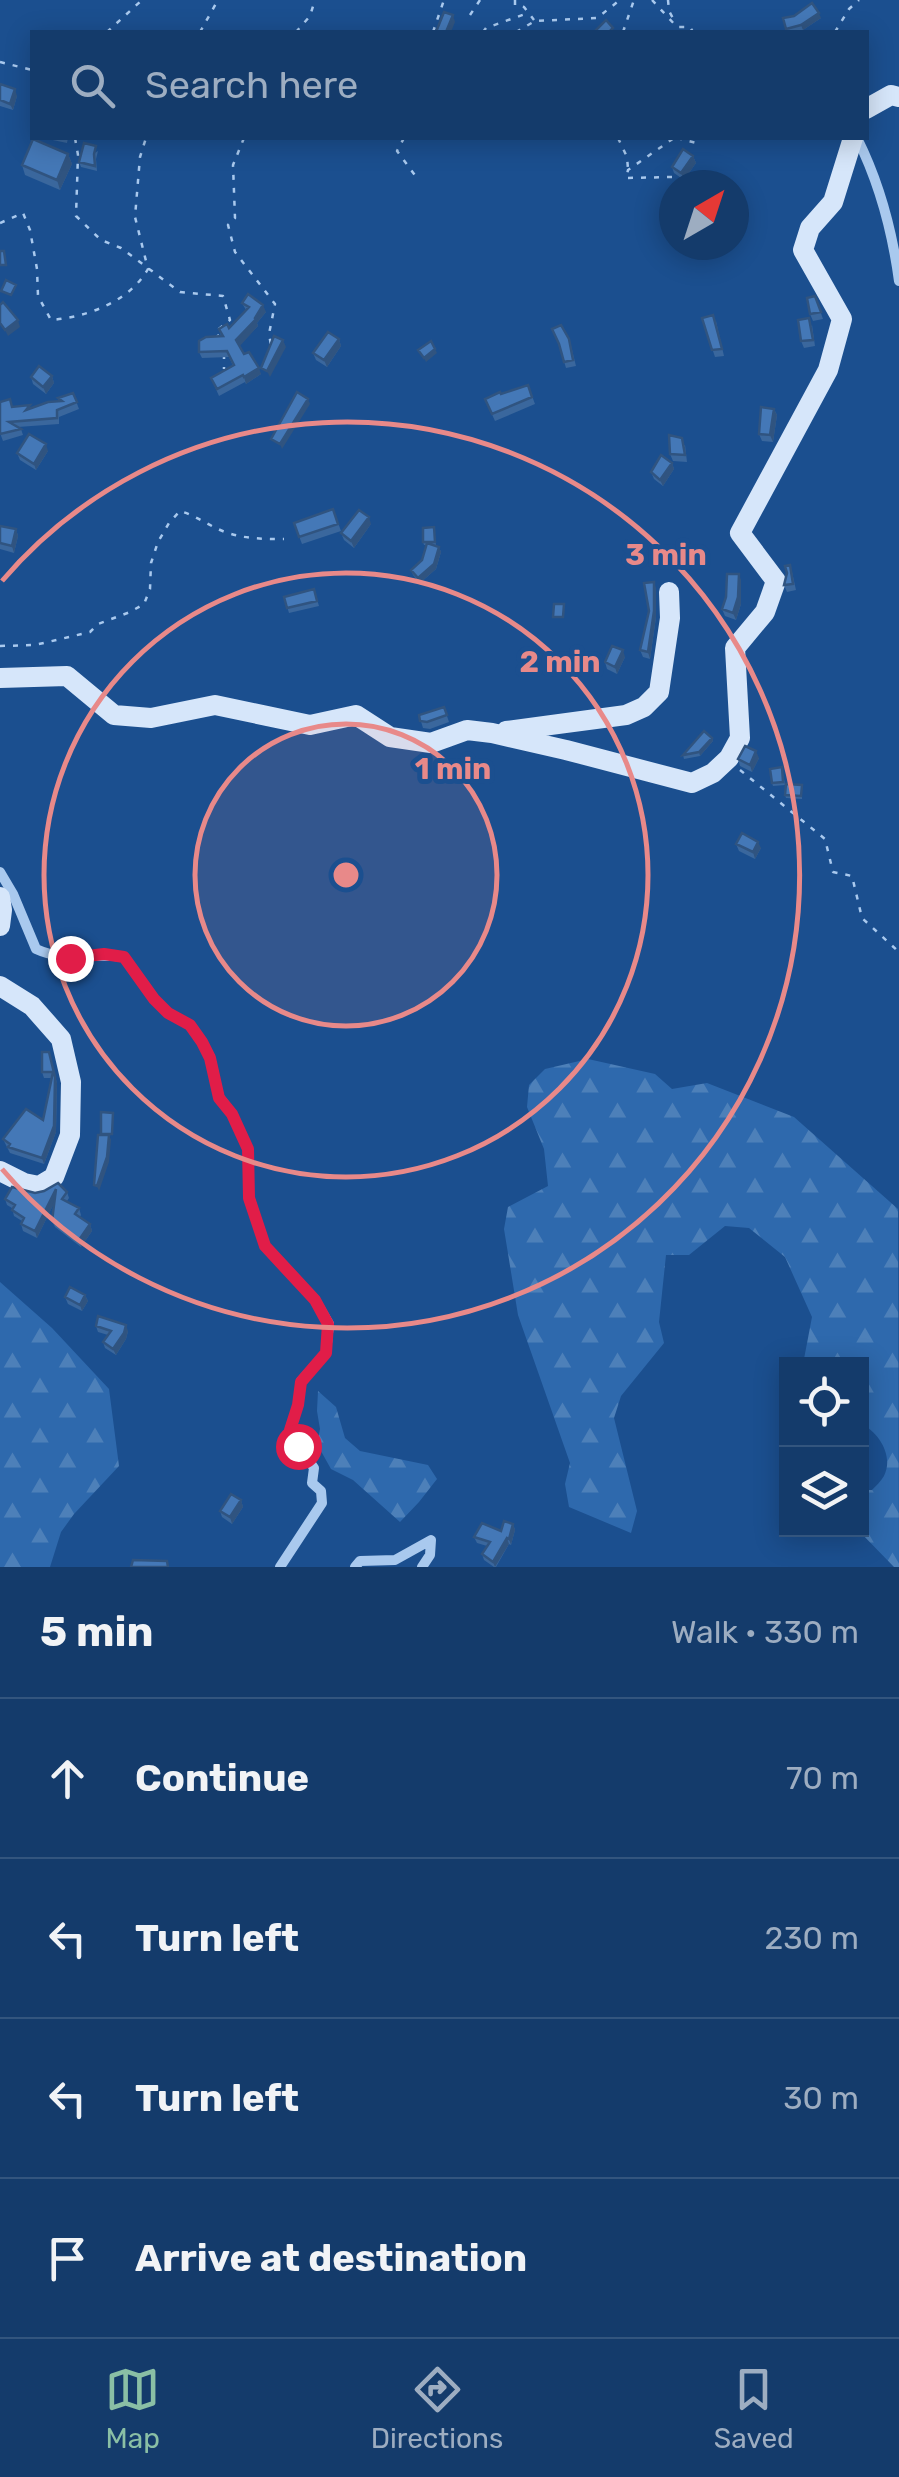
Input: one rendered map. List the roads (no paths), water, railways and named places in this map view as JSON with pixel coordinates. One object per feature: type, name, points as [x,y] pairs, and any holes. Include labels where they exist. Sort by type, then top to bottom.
[{"type":"main road","points":[[869,107],[891,95],[899,97]]},
{"type":"main road","points":[[0,678],[68,676],[114,715],[151,718],[215,705],[310,725],[356,715],[390,737],[431,742],[466,730],[692,782],[714,773],[729,758],[740,738],[736,648],[765,612],[776,581],[740,533],[828,370],[842,319],[803,250],[810,228],[832,202],[854,140]]},
{"type":"main road","points":[[492,733],[626,715],[644,707],[660,692],[670,618],[669,592]]},
{"type":"main road","points":[[0,897],[0,926]]},
{"type":"main road","points":[[0,986],[32,1006],[61,1040],[71,1082],[70,1135],[54,1177],[40,1186],[0,1171]]},
{"type":"street","points":[[856,140],[874,172],[893,238],[899,281]]},
{"type":"street","points":[[0,872],[36,950],[53,957],[124,957],[154,999],[168,1013],[190,1025],[210,1058],[219,1098],[232,1114],[248,1149],[249,1198],[265,1246],[315,1300],[328,1324],[326,1353],[301,1382],[290,1430],[314,1468],[312,1483],[321,1491],[322,1503],[280,1567]]},
{"type":"street","points":[[355,1567],[360,1561],[395,1560],[430,1540],[430,1555],[422,1567]]}]
